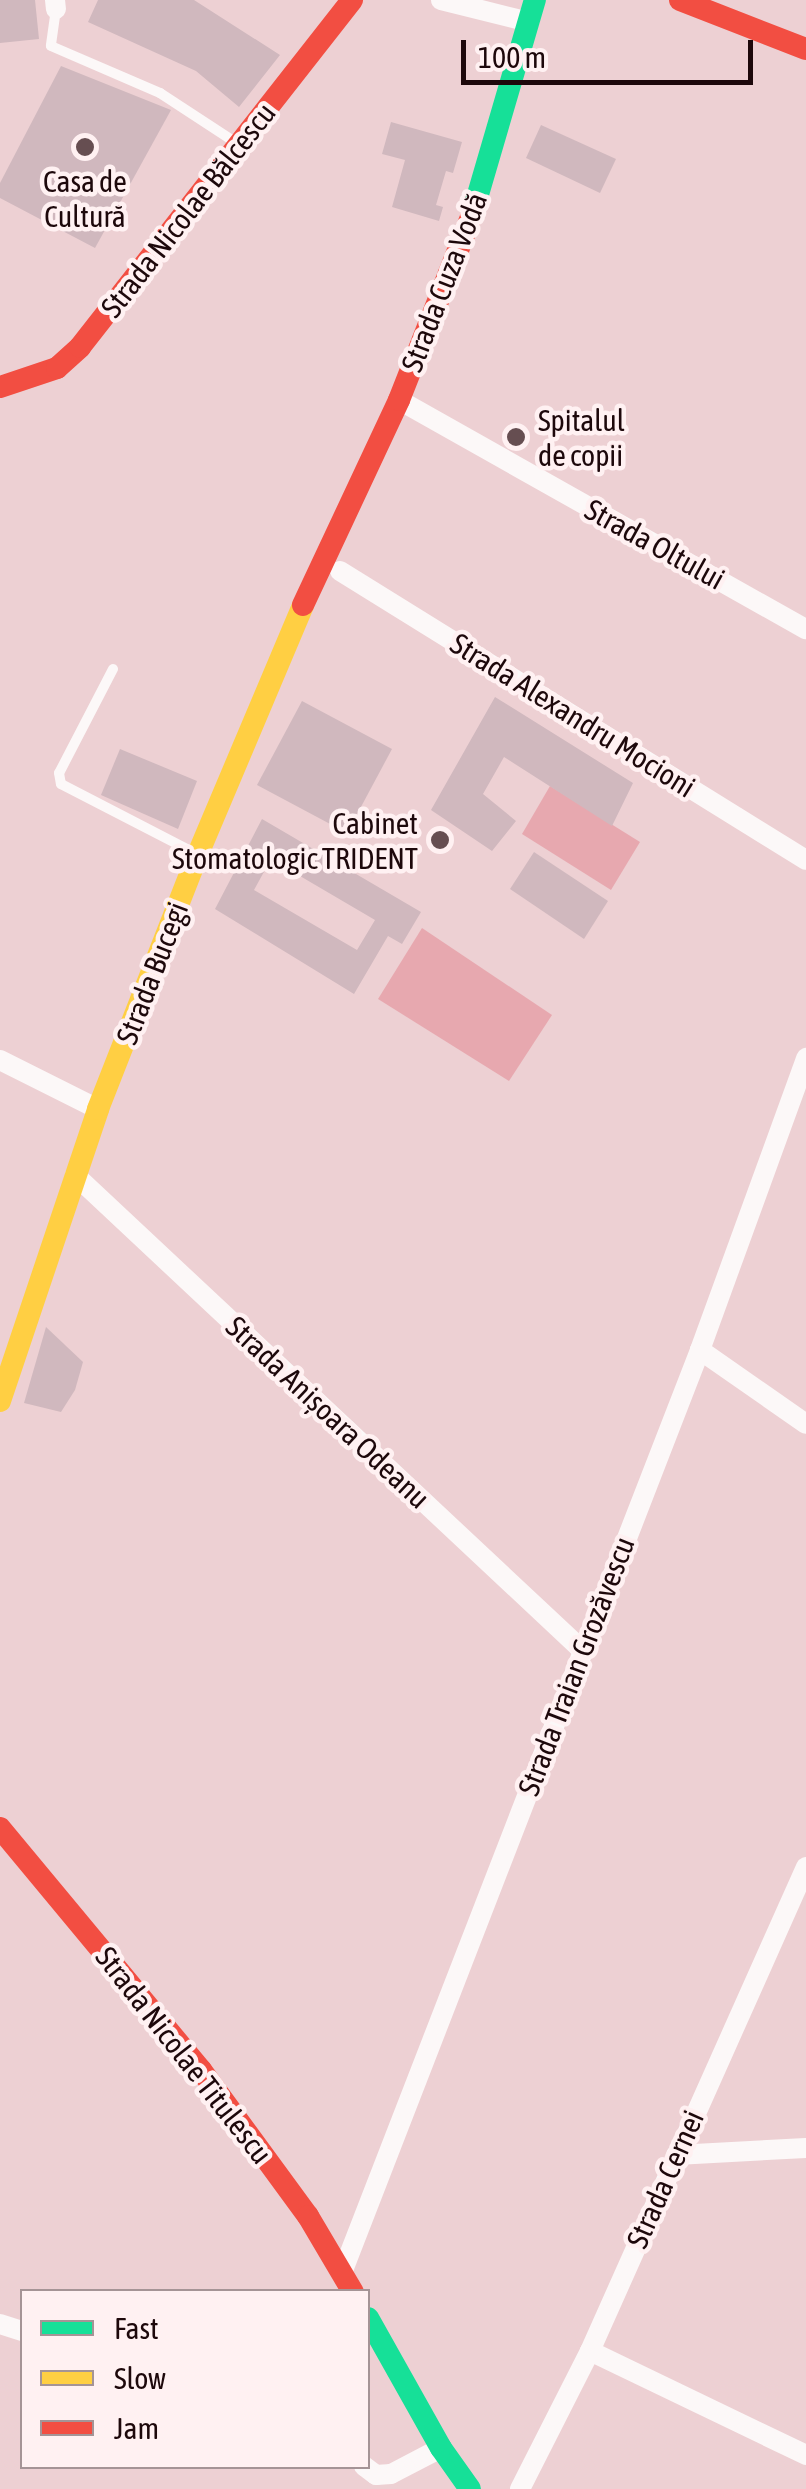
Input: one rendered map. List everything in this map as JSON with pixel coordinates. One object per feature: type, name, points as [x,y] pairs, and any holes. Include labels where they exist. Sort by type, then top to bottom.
[{"type":"main road","name":"Strada Nicolae Bălcescu","points":[[0,387],[57,368],[80,347],[352,0]]},
{"type":"main road","points":[[680,0],[806,49]]},
{"type":"main road","name":"Strada Cuza Vodă","points":[[332,562],[478,200],[532,11]]},
{"type":"main road","name":"Strada Bucegi","points":[[0,1401],[98,1109],[198,854],[332,562]]},
{"type":"main road","name":"Strada Nicolae Titulescu","points":[[0,1828],[201,2070],[308,2216],[348,2282]]},
{"type":"main road","points":[[370,2322],[441,2448],[470,2489]]},
{"type":"street","points":[[440,0],[532,11]]},
{"type":"street","name":"Strada Oltului","points":[[399,400],[806,630]]},
{"type":"street","name":"Strada Alexandru Mocioni","points":[[332,562],[806,860]]},
{"type":"street","name":"Strada Traian Grozăvescu","points":[[348,2282],[582,1650],[700,1350],[806,1058]]},
{"type":"street","points":[[0,1060],[98,1109]]},
{"type":"street","name":"Strada Anișoara Odeanu","points":[[75,1175],[582,1650]]},
{"type":"street","points":[[700,1350],[806,1424]]},
{"type":"street","name":"Strada Cernei","points":[[520,2489],[590,2352],[806,1867]]},
{"type":"street","points":[[676,2155],[806,2148]]},
{"type":"street","points":[[590,2352],[806,2455]]},
{"type":"street","points":[[368,2469],[376,2475],[391,2474],[441,2448]]},
{"type":"lane","points":[[55,5],[51,46],[160,93],[240,145]]},
{"type":"lane","points":[[114,669],[59,773],[60,784],[198,854]]},
{"type":"shaded area","points":[[550,786],[640,842],[611,890],[522,834]]},
{"type":"shaded area","points":[[422,928],[552,1015],[509,1081],[378,999]]},
{"type":"building","points":[[0,0],[35,0],[39,39],[0,43]]},
{"type":"building","points":[[98,0],[194,0],[280,55],[239,107],[196,71],[88,22]]},
{"type":"building","name":"Casa de Cultură","points":[[61,66],[171,110],[95,248],[0,198],[0,183]]},
{"type":"building","points":[[391,122],[462,142],[453,173],[446,171],[436,205],[443,207],[439,221],[392,207],[405,160],[382,154]]},
{"type":"building","points":[[541,125],[616,159],[600,193],[526,158]]},
{"type":"building","points":[[495,697],[633,783],[612,826],[504,757],[483,794],[516,821],[492,851],[431,810]]},
{"type":"building","points":[[302,701],[392,749],[347,833],[257,785]]},
{"type":"building","points":[[120,749],[197,781],[178,829],[101,795]]},
{"type":"building","points":[[262,819],[421,912],[402,944],[388,936],[354,994],[215,909]],"holes":[[[271,859],[375,920],[357,950],[254,890]]]},
{"type":"building","points":[[534,852],[608,901],[584,939],[510,889]]},
{"type":"building","points":[[46,1327],[83,1362],[75,1390],[61,1412],[24,1403]]},
{"type":"traffic: fast","points":[[472,215],[535,0]]},
{"type":"traffic: fast","points":[[370,2322],[441,2448],[470,2489]]},
{"type":"traffic: slow","points":[[0,1401],[98,1109],[198,854],[303,605]]},
{"type":"traffic: jam","points":[[0,387],[57,368],[80,347],[352,0]]},
{"type":"traffic: jam","points":[[680,0],[806,49]]},
{"type":"traffic: jam","points":[[303,605],[399,400],[472,215]]},
{"type":"traffic: jam","points":[[0,1828],[201,2070],[308,2216],[351,2289]]},
{"type":"place","name":"Casa de Cultură","points":[[85,147]]},
{"type":"place","name":"Spitalul de copii","points":[[516,437]]},
{"type":"place","name":"Cabinet Stomatologic TRIDENT","points":[[440,840]]}]
